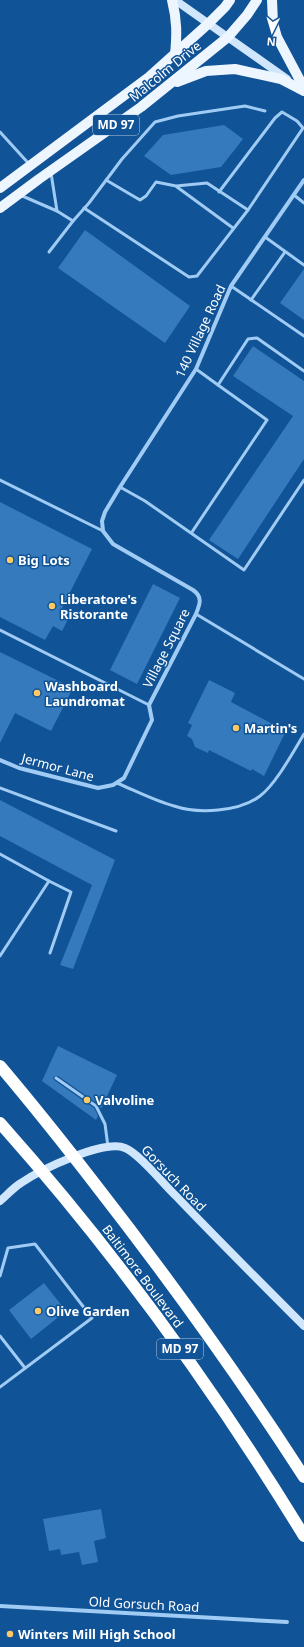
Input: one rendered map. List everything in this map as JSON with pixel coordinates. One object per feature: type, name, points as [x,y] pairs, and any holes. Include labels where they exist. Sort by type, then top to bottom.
[{"type":"highway","name":"Baltimore Boulevard","points":[[0,1066],[35,1106],[148,1252],[222,1354],[304,1478]]},
{"type":"highway","name":"Baltimore Boulevard","points":[[0,1123],[42,1171],[96,1237],[167,1330],[247,1445],[304,1536]]},
{"type":"main road","points":[[173,0],[178,31],[176,55]]},
{"type":"main road","name":"MD 97","points":[[208,24],[230,0]]},
{"type":"main road","name":"MD 97","points":[[228,38],[257,0]]},
{"type":"main road","points":[[272,0],[273,22],[277,37],[304,90]]},
{"type":"main road","name":"Malcolm Drive","points":[[0,188],[150,77],[176,55],[208,24]]},
{"type":"main road","name":"Malcolm Drive","points":[[0,208],[142,107],[228,38]]},
{"type":"main road","points":[[166,87],[206,71],[235,70],[281,79],[304,90]]},
{"type":"street","points":[[173,0],[304,90]]},
{"type":"street","name":"140 Village Road","points":[[103,531],[102,521],[105,512],[196,369],[231,286],[304,180]]},
{"type":"street","name":"Village Square","points":[[103,531],[113,544],[198,594],[200,603],[196,614],[149,705],[152,720],[124,778],[117,783]]},
{"type":"street","name":"Jermor Lane","points":[[0,760],[19,768],[98,788],[117,783]]},
{"type":"street","name":"Gorsuch Road","points":[[0,1201],[21,1183],[42,1171],[90,1150],[108,1147],[125,1147],[142,1160],[192,1213],[304,1326]]},
{"type":"street","name":"Old Gorsuch Road","points":[[0,1606],[287,1622]]},
{"type":"lane","points":[[49,252],[122,159],[155,122],[178,116],[245,106],[265,111]]},
{"type":"lane","points":[[84,208],[189,277],[197,276],[248,210],[303,128],[292,118],[282,112],[275,118],[219,192]]},
{"type":"lane","points":[[0,132],[31,166]]},
{"type":"lane","points":[[50,171],[57,211]]},
{"type":"lane","points":[[106,180],[140,200],[146,196],[156,182],[176,186],[207,183],[248,210]]},
{"type":"lane","points":[[176,186],[234,228]]},
{"type":"lane","points":[[18,194],[57,211],[73,221]]},
{"type":"lane","points":[[294,195],[304,203]]},
{"type":"lane","points":[[265,237],[304,265]]},
{"type":"lane","points":[[251,300],[285,252]]},
{"type":"lane","points":[[231,286],[304,336]]},
{"type":"lane","points":[[218,385],[248,339],[257,338],[304,371]]},
{"type":"lane","points":[[192,532],[267,420],[196,369]]},
{"type":"lane","points":[[0,480],[103,531]]},
{"type":"lane","points":[[120,487],[145,501],[192,532],[244,570],[304,480]]},
{"type":"lane","points":[[196,614],[304,679]]},
{"type":"lane","points":[[0,630],[149,705]]},
{"type":"lane","points":[[117,783],[175,807],[221,810],[242,805],[260,796],[273,782],[304,734]]},
{"type":"lane","points":[[0,788],[116,831]]},
{"type":"lane","points":[[0,854],[71,892],[50,954]]},
{"type":"lane","points":[[0,956],[48,881]]},
{"type":"lane","points":[[56,1078],[96,1106],[105,1124],[108,1147]]},
{"type":"lane","points":[[0,1276],[8,1248],[35,1244],[92,1318],[0,1387]]},
{"type":"lane","points":[[0,1336],[25,1368]]},
{"type":"building","points":[[224,125],[243,139],[221,167],[171,175],[144,156],[163,135]]},
{"type":"building","points":[[85,230],[190,306],[165,343],[58,268]]},
{"type":"building","points":[[304,269],[304,320],[280,303]]},
{"type":"building","points":[[253,346],[304,381],[304,459],[238,559],[209,540],[293,416],[233,376]]},
{"type":"building","points":[[0,502],[92,549],[62,608],[72,612],[62,631],[53,626],[45,640],[0,617]]},
{"type":"building","points":[[153,584],[180,598],[137,684],[110,670]]},
{"type":"building","points":[[0,652],[73,688],[51,731],[15,713],[0,743]]},
{"type":"building","name":"Martin's","points":[[209,680],[235,693],[231,702],[286,731],[264,776],[209,750],[208,753],[195,747],[192,739],[187,736],[192,725],[188,723]]},
{"type":"building","points":[[0,800],[115,860],[73,969],[60,965],[92,885],[0,836]]},
{"type":"building","name":"Valvoline","points":[[58,1046],[117,1075],[101,1109],[98,1104],[58,1076],[53,1077],[54,1080],[94,1108],[98,1116],[96,1120],[42,1081]]},
{"type":"building","name":"Olive Garden","points":[[44,1283],[66,1311],[31,1339],[9,1310]]},
{"type":"building","points":[[101,1509],[106,1538],[94,1541],[98,1562],[82,1565],[79,1552],[61,1555],[60,1549],[49,1551],[43,1519]]},
{"type":"place","name":"Big Lots","points":[[10,560]]},
{"type":"place","name":"Liberatore's Ristorante","points":[[52,606]]},
{"type":"place","name":"Washboard Laundromat","points":[[37,693]]},
{"type":"place","name":"Martin's","points":[[236,728]]},
{"type":"place","name":"Valvoline","points":[[87,1100]]},
{"type":"place","name":"Olive Garden","points":[[38,1311]]},
{"type":"place","name":"Winters Mill High School","points":[[10,1634]]}]
